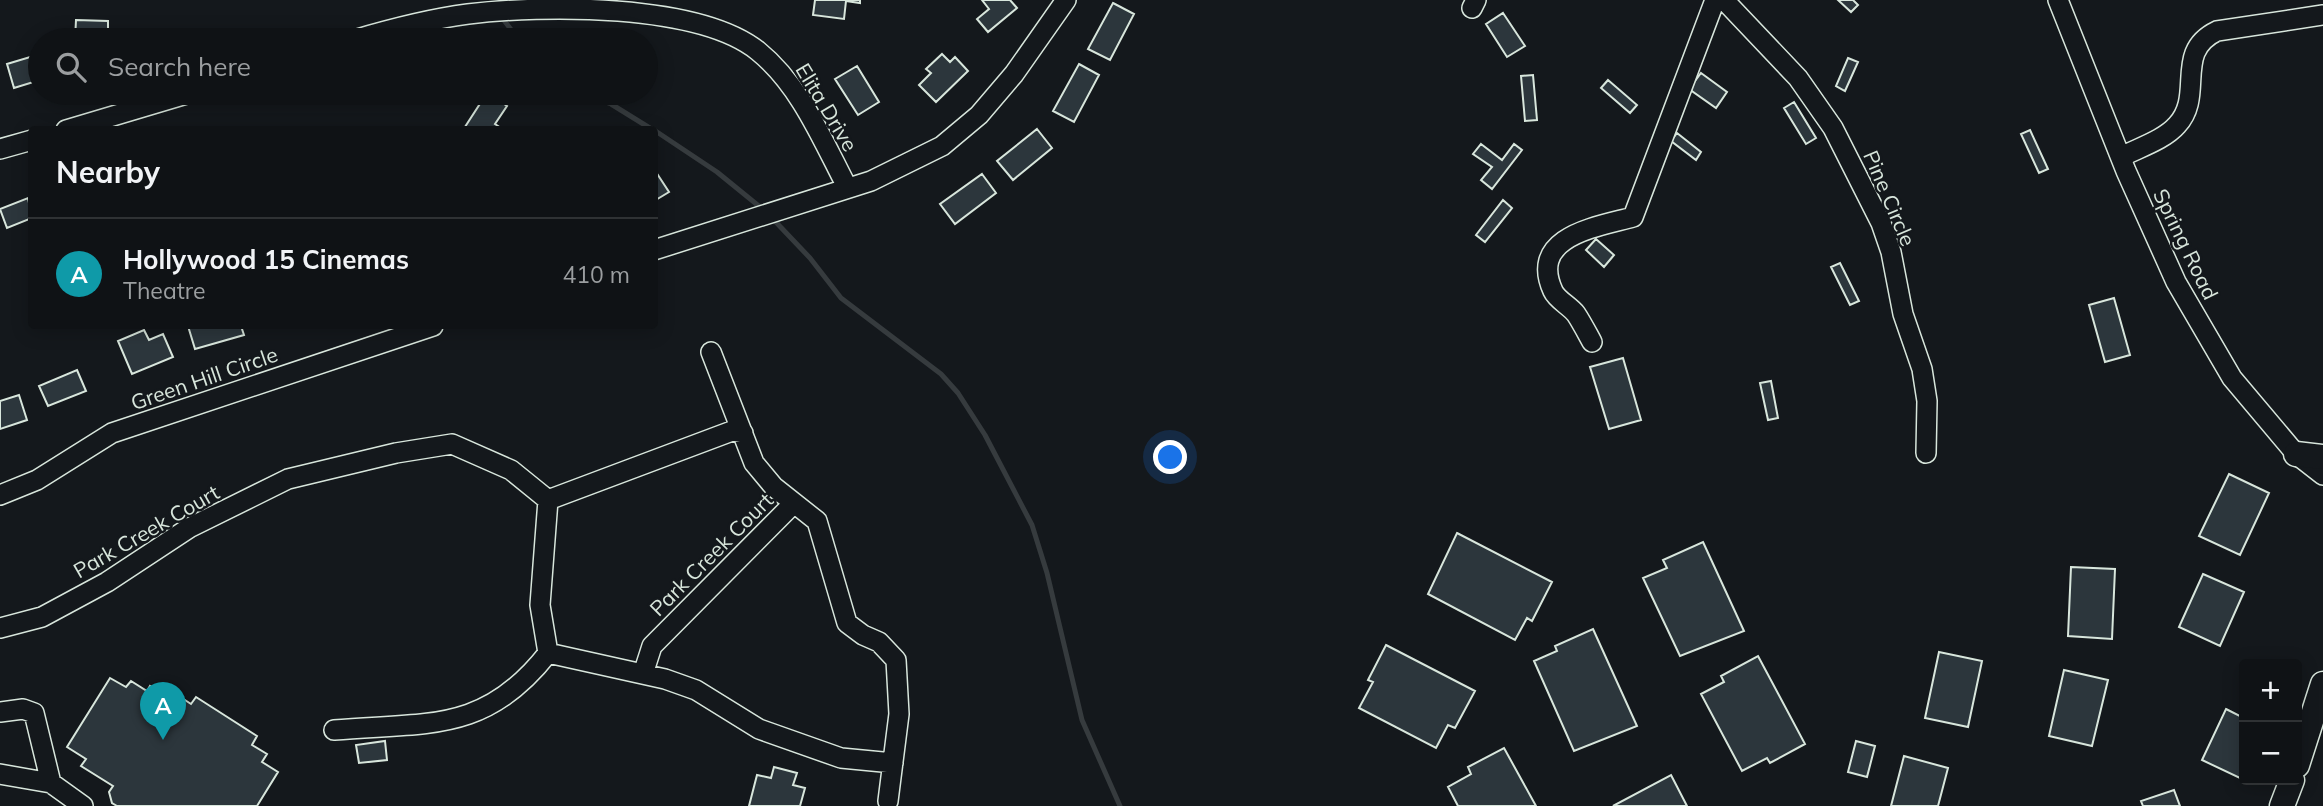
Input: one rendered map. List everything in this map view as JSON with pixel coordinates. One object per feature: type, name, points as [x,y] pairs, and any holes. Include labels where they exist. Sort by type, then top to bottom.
[{"type":"main road","points":[[2297,454],[2323,457]]},
{"type":"main road","points":[[2302,749],[2323,684]]},
{"type":"main road","points":[[2282,806],[2290,785]]},
{"type":"street","points":[[658,249],[871,181],[942,146],[979,115],[1014,74],[1066,0]]},
{"type":"street","points":[[1592,342],[1575,312],[1553,292],[1548,264],[1556,246],[1580,231],[1633,217],[1715,0]]},
{"type":"street","name":"Pine Circle","points":[[1724,0],[1798,78],[1833,128],[1881,223],[1891,252],[1903,314],[1922,369],[1927,401],[1926,453]]},
{"type":"street","name":"Spring Road","points":[[2058,0],[2121,157],[2176,282],[2225,366],[2297,454],[2323,475]]},
{"type":"street","name":"Elita Drive","points":[[406,28],[466,14],[535,9],[664,16],[718,29],[756,49],[781,72],[800,99],[847,187]]},
{"type":"street","points":[[2121,157],[2177,125],[2189,106],[2194,51],[2203,37],[2217,30],[2323,15]]},
{"type":"street","points":[[79,126],[150,105]]},
{"type":"street","points":[[0,149],[28,141]]},
{"type":"street","name":"Green Hill Circle","points":[[0,495],[37,480],[112,433],[424,329]]},
{"type":"street","name":"Park Creek Court","points":[[711,352],[754,463],[774,487],[817,521],[847,623],[863,635],[879,642],[896,660],[899,714],[888,801]]},
{"type":"street","points":[[334,730],[454,720],[485,709],[507,696],[533,673],[548,653],[540,605],[548,500],[732,431],[743,433]]},
{"type":"street","name":"Park Creek Court","points":[[0,628],[42,617],[107,582],[189,527],[288,479],[396,453],[452,444],[511,470],[548,500]]},
{"type":"street","name":"Park Creek Court","points":[[643,674],[652,646],[794,503]]},
{"type":"street","points":[[548,653],[643,674],[696,691],[759,729],[841,758],[892,763]]},
{"type":"street","points":[[0,712],[23,709],[34,713],[51,783]]},
{"type":"street","points":[[0,774],[51,783],[83,806]]},
{"type":"building","points":[[815,0],[860,0],[860,3],[846,1],[844,19],[813,15]]},
{"type":"building","points":[[982,0],[1010,0],[1017,8],[988,32],[977,19],[989,9]]},
{"type":"building","points":[[1838,0],[1853,0],[1858,5],[1851,12]]},
{"type":"building","points":[[1113,3],[1134,14],[1110,60],[1088,49]]},
{"type":"building","points":[[1503,13],[1525,46],[1507,57],[1486,24]]},
{"type":"building","points":[[76,20],[108,21],[108,28],[76,28]]},
{"type":"building","points":[[942,54],[950,62],[955,57],[968,71],[936,102],[919,85],[931,73],[926,69]]},
{"type":"building","points":[[28,58],[28,84],[14,88],[7,64]]},
{"type":"building","points":[[1848,58],[1858,62],[1845,91],[1836,86]]},
{"type":"building","points":[[1079,64],[1099,75],[1074,122],[1053,111]]},
{"type":"building","points":[[857,66],[879,102],[858,115],[835,79]]},
{"type":"building","points":[[1701,73],[1727,92],[1716,108],[1689,89]]},
{"type":"building","points":[[1533,75],[1537,120],[1525,121],[1521,76]]},
{"type":"building","points":[[1608,80],[1637,105],[1630,113],[1601,88]]},
{"type":"building","points":[[1794,102],[1816,138],[1806,144],[1784,108]]},
{"type":"building","points":[[479,105],[507,106],[495,124],[498,126],[466,126]]},
{"type":"building","points":[[1037,129],[1052,148],[1013,180],[997,161]]},
{"type":"building","points":[[2030,130],[2048,169],[2039,173],[2021,134]]},
{"type":"building","points":[[1677,133],[1701,152],[1696,160],[1671,141]]},
{"type":"building","points":[[1481,144],[1502,160],[1514,144],[1522,150],[1492,189],[1481,180],[1492,167],[1473,154]]},
{"type":"building","points":[[982,174],[996,193],[955,224],[940,204]]},
{"type":"building","points":[[658,175],[669,192],[658,199]]},
{"type":"building","points":[[28,198],[28,220],[7,228],[0,209]]},
{"type":"building","points":[[1503,200],[1512,208],[1485,242],[1476,235]]},
{"type":"building","points":[[1596,239],[1614,255],[1604,267],[1586,250]]},
{"type":"building","points":[[1840,263],[1859,301],[1850,305],[1831,267]]},
{"type":"building","points":[[2114,298],[2130,355],[2105,362],[2089,305]]},
{"type":"building","points":[[189,329],[242,329],[244,335],[195,349]]},
{"type":"building","points":[[144,330],[149,340],[163,334],[173,357],[132,374],[118,341]]},
{"type":"building","points":[[1623,358],[1641,420],[1609,429],[1590,367]]},
{"type":"building","points":[[77,370],[86,391],[48,406],[39,386]]},
{"type":"building","points":[[1771,381],[1778,418],[1768,420],[1760,383]]},
{"type":"building","points":[[19,395],[27,420],[0,429],[0,401]]},
{"type":"building","points":[[2229,474],[2269,493],[2240,555],[2199,536]]},
{"type":"building","points":[[1457,533],[1552,582],[1532,621],[1527,618],[1515,640],[1428,594]]},
{"type":"building","points":[[1703,542],[1744,631],[1680,656],[1643,578],[1667,568],[1663,560]]},
{"type":"building","points":[[2071,567],[2115,569],[2112,639],[2068,636]]},
{"type":"building","points":[[2203,574],[2244,592],[2220,646],[2179,627]]},
{"type":"building","points":[[1593,629],[1637,726],[1574,751],[1534,661],[1557,651],[1555,646]]},
{"type":"building","points":[[1386,645],[1475,691],[1455,728],[1448,725],[1436,748],[1359,708],[1373,682],[1368,680]]},
{"type":"building","points":[[1939,652],[1982,661],[1968,727],[1925,718]]},
{"type":"building","points":[[1758,656],[1805,744],[1770,763],[1767,758],[1742,771],[1701,694],[1724,682],[1721,676]]},
{"type":"building","points":[[2064,670],[2108,680],[2092,746],[2049,736]]},
{"type":"building","points":[[110,678],[126,687],[131,681],[147,691],[150,686],[167,697],[171,691],[191,704],[196,697],[257,736],[252,745],[267,754],[262,762],[278,772],[257,806],[117,806],[112,803],[109,792],[113,786],[81,766],[86,759],[67,747]]},
{"type":"building","points":[[2226,709],[2239,716],[2239,778],[2202,760]]},
{"type":"building","points":[[385,741],[387,760],[359,763],[356,745]]},
{"type":"building","points":[[1856,741],[1875,746],[1867,777],[1848,772]]},
{"type":"building","points":[[1504,748],[1536,806],[1458,806],[1448,787],[1471,774],[1468,767]]},
{"type":"building","points":[[1904,756],[1948,768],[1938,806],[1891,806]]},
{"type":"building","points":[[774,767],[797,773],[793,785],[805,788],[800,806],[749,806],[757,775],[771,778]]},
{"type":"building","points":[[1671,775],[1687,806],[1613,806]]},
{"type":"building","points":[[2174,790],[2180,806],[2143,806],[2141,801]]},
{"type":"waterway","points":[[500,15],[510,28]]},
{"type":"waterway","points":[[613,105],[647,126]]},
{"type":"waterway","points":[[658,133],[717,172],[765,211]]},
{"type":"waterway","points":[[772,218],[810,258],[841,298],[941,374],[958,393],[985,435],[1032,525],[1047,573],[1082,720],[1120,806]]},
{"type":"place","name":"Hollywood 15 Cinemas","points":[[163,740]]}]
